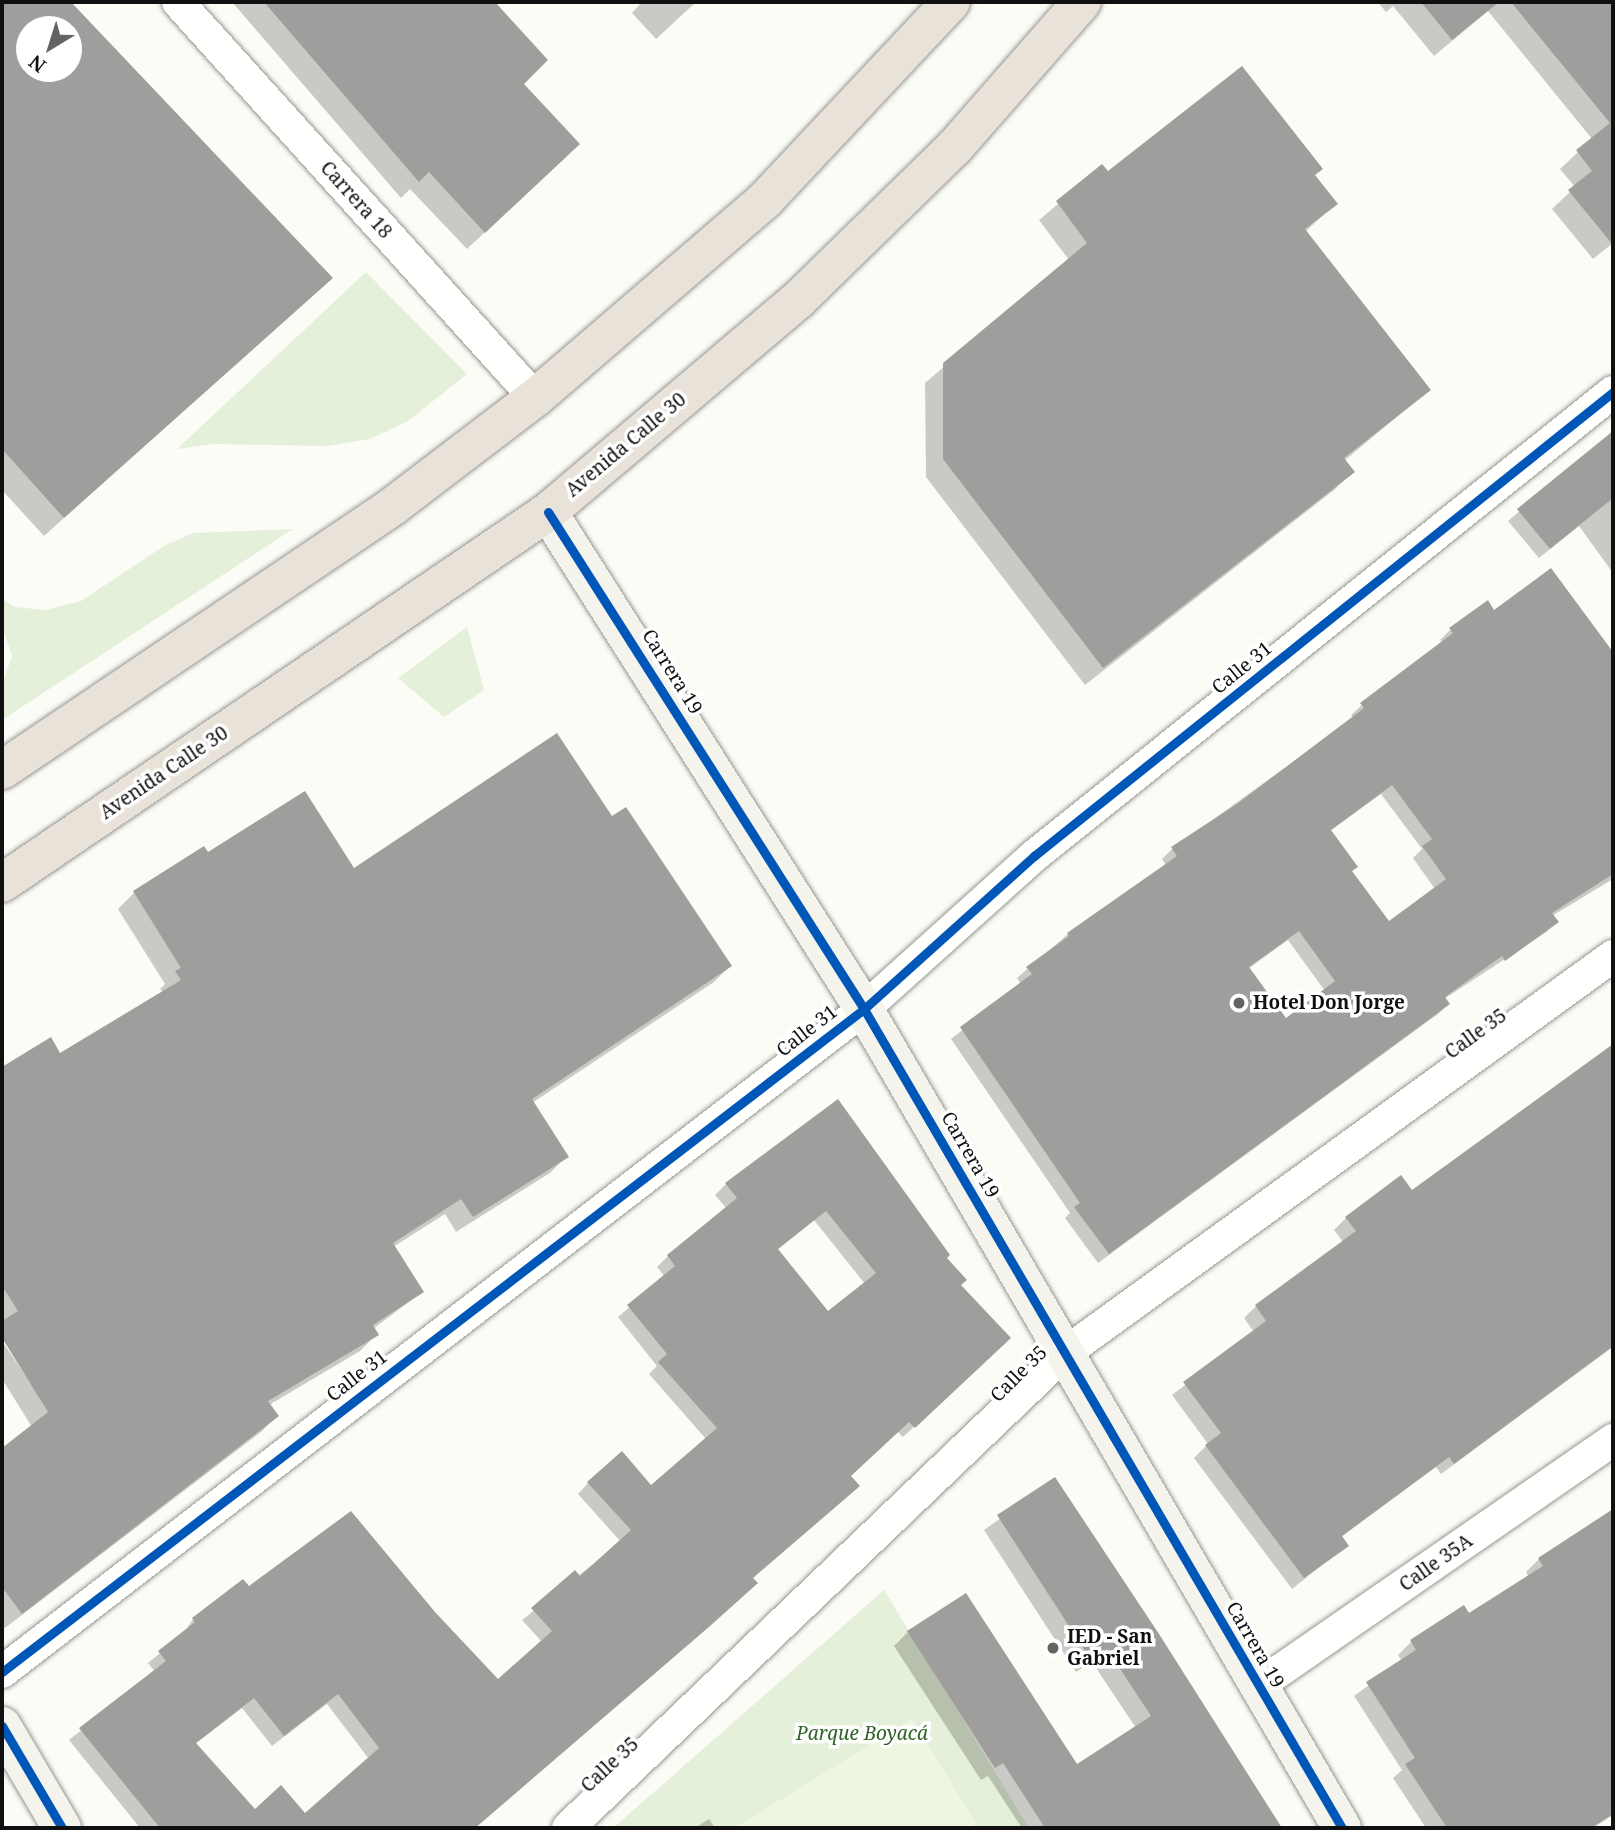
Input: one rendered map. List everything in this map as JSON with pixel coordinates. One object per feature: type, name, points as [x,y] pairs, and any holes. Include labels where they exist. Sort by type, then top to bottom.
[{"type":"highway","points":[[2,770],[393,506],[535,398],[766,199],[951,2]]},
{"type":"highway","name":"Avenida Calle 30","points":[[2,883],[548,512],[798,300],[954,148],[1082,2]]},
{"type":"street","name":"Carrera 18","points":[[178,2],[535,398]]},
{"type":"street","name":"Calle 31","points":[[2,1671],[864,1009],[1034,856],[1613,392]]},
{"type":"street","name":"Carrera 19","points":[[548,512],[864,1009],[1342,1828]]},
{"type":"street","name":"Calle 35","points":[[568,1828],[1065,1353],[1613,956]]},
{"type":"street","name":"Calle 35A","points":[[1259,1685],[1613,1440]]},
{"type":"street","points":[[2,1726],[62,1828]]},
{"type":"green space","points":[[366,272],[467,374],[408,421],[370,439],[327,446],[214,444],[177,449]]},
{"type":"green space","points":[[293,529],[2,720],[2,685],[12,656],[2,626],[2,599],[15,607],[45,610],[81,601],[164,546],[193,533]]},
{"type":"green space","points":[[467,627],[484,690],[444,717],[398,678]]},
{"type":"green space","name":"Parque Boyacá","points":[[884,1590],[1029,1828],[613,1828]]},
{"type":"green space","points":[[912,1719],[976,1823],[967,1828],[736,1827]]},
{"type":"building","points":[[2,2],[71,2],[82,14],[14,14],[14,84],[84,84],[84,16],[333,278],[64,518],[2,449]]},
{"type":"building","points":[[264,2],[495,2],[548,60],[524,84],[580,144],[485,233],[429,172],[419,182]]},
{"type":"building","points":[[1421,2],[1499,2],[1452,40]]},
{"type":"building","points":[[1511,2],[1613,2],[1613,245],[1568,190],[1592,171],[1576,150],[1610,123]]},
{"type":"building","points":[[1242,66],[1323,169],[1315,175],[1338,204],[1305,229],[1431,390],[1344,458],[1355,472],[1103,668],[943,459],[943,363],[1087,243],[1056,201],[1102,164],[1108,171]]},
{"type":"building","points":[[1613,431],[1613,498],[1550,549],[1517,509]]},
{"type":"building","points":[[1551,568],[1613,652],[1613,874],[1552,913],[1559,922],[1505,961],[1502,956],[1445,997],[1450,1004],[1109,1254],[1074,1207],[1080,1203],[960,1027],[1032,974],[1026,967],[1069,936],[1067,933],[1177,856],[1171,847],[1237,804],[1364,708],[1360,703],[1453,633],[1449,628],[1488,600],[1494,610]],"holes":[[[1392,785],[1432,839],[1422,846],[1446,879],[1389,921],[1352,871],[1358,867],[1331,830]],[[1299,931],[1335,981],[1286,1018],[1249,967]]]},
{"type":"building","points":[[557,733],[612,816],[626,807],[732,966],[532,1099],[569,1157],[473,1217],[461,1199],[393,1243],[424,1292],[373,1325],[379,1335],[268,1401],[279,1416],[22,1614],[2,1587],[2,1448],[48,1412],[2,1338],[2,1321],[18,1311],[2,1286],[2,1067],[51,1037],[60,1053],[181,980],[175,971],[181,968],[133,891],[204,846],[208,852],[305,791],[354,868]]},
{"type":"building","points":[[1613,1044],[1613,1346],[1454,1464],[1449,1457],[1342,1536],[1349,1546],[1304,1578],[1205,1445],[1221,1433],[1183,1382],[1266,1321],[1255,1305],[1356,1231],[1345,1217],[1401,1175],[1412,1190]]},
{"type":"building","points":[[838,1099],[950,1255],[947,1258],[967,1280],[961,1285],[1011,1338],[915,1428],[909,1422],[851,1476],[860,1486],[753,1578],[758,1583],[475,1828],[160,1828],[79,1728],[166,1661],[158,1651],[195,1622],[192,1618],[243,1579],[249,1586],[351,1511],[435,1612],[498,1679],[552,1631],[531,1608],[575,1570],[580,1576],[631,1530],[587,1482],[622,1451],[651,1485],[717,1428],[658,1362],[667,1354],[627,1305],[675,1266],[667,1255],[737,1198],[725,1183]],"holes":[[[826,1211],[876,1273],[828,1311],[778,1249]],[[338,1694],[379,1748],[305,1813],[281,1785],[255,1809],[196,1743],[254,1698],[284,1736]]]},
{"type":"building","points":[[1055,1477],[1282,1828],[1045,1828],[1003,1763],[995,1768],[907,1631],[966,1593],[1077,1764],[1151,1716],[1107,1649],[1091,1660],[997,1515]]},
{"type":"building","points":[[1613,1509],[1613,1814],[1591,1828],[1447,1828],[1405,1764],[1415,1758],[1366,1682],[1416,1650],[1410,1640],[1464,1605],[1469,1613],[1543,1566],[1538,1558]]},
{"type":"cycle path","points":[[2,1672],[864,1009],[1034,856],[1613,392]]},
{"type":"cycle path","points":[[548,512],[864,1009],[1342,1828]]},
{"type":"cycle path","points":[[2,1726],[62,1828]]},
{"type":"place","name":"Hotel Don Jorge","points":[[1239,1003]]},
{"type":"place","name":"IED - San Gabriel","points":[[1053,1648]]}]
